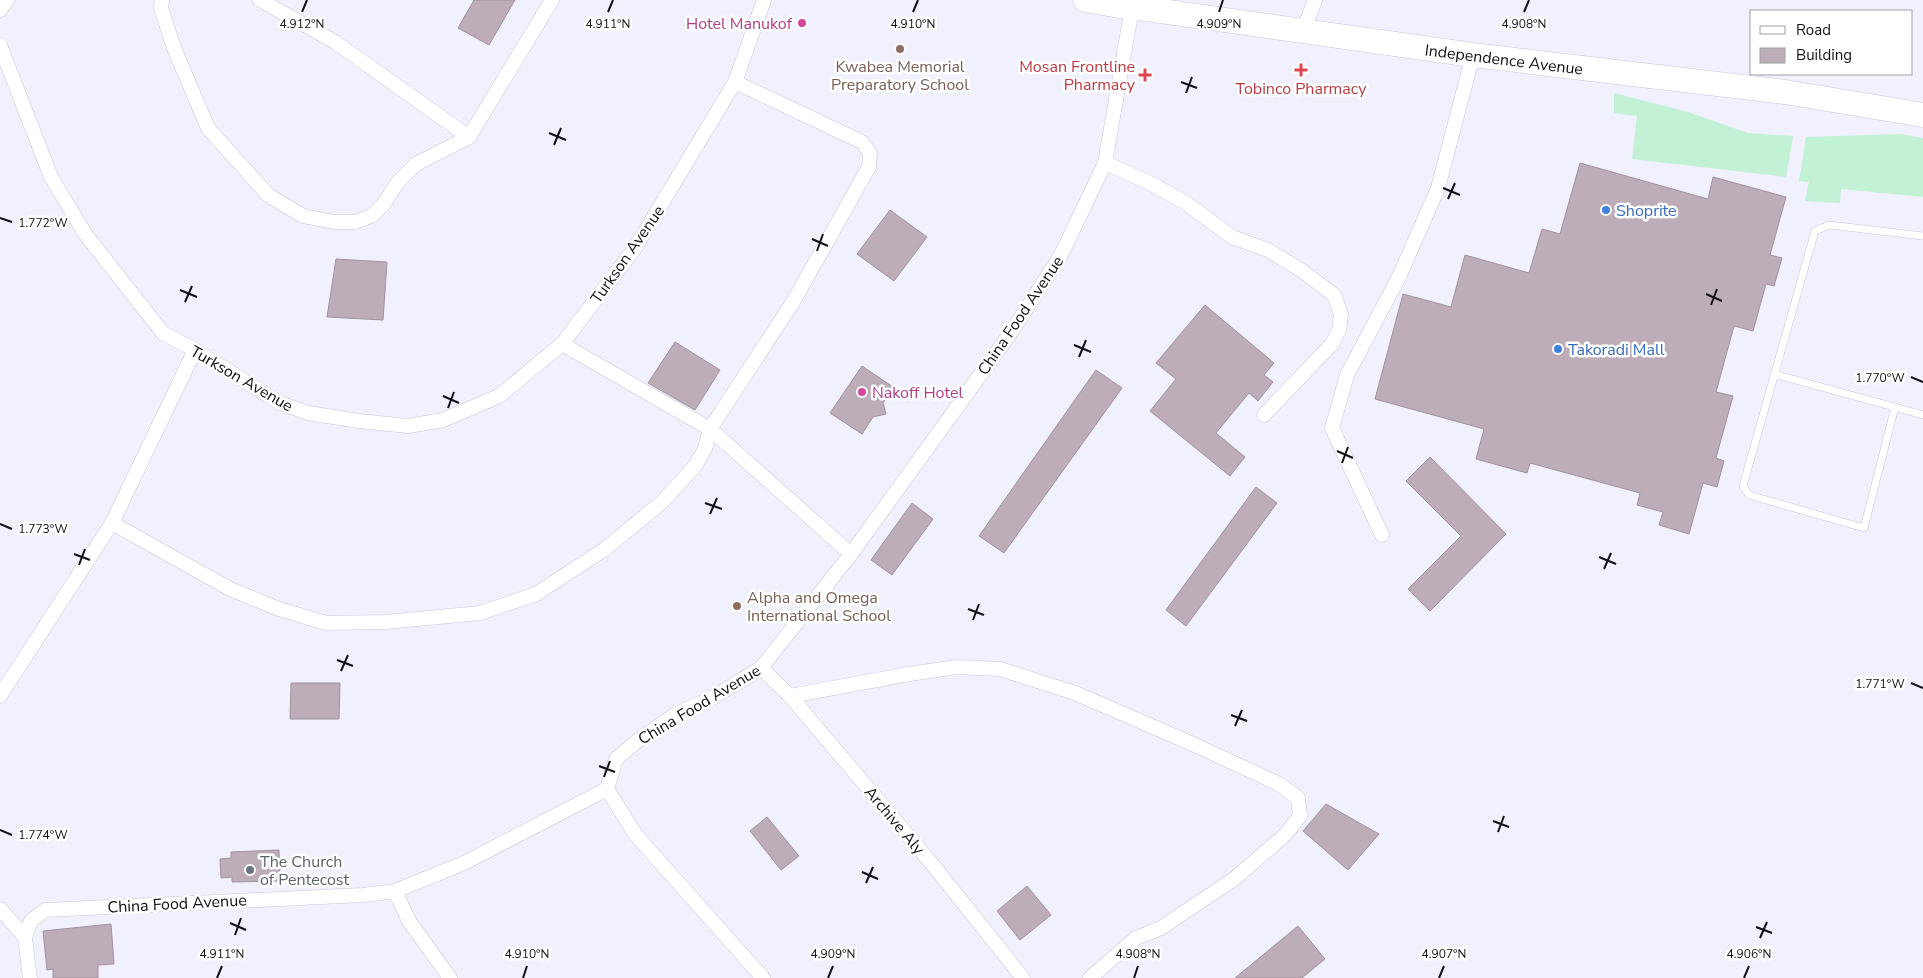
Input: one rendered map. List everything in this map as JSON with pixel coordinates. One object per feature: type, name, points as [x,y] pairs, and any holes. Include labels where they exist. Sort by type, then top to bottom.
[{"type":"highway","name":"Independence Avenue","points":[[1085,0],[1473,55],[1785,92],[1923,115]]},
{"type":"street","points":[[0,10],[7,0]]},
{"type":"street","points":[[162,0],[161,8],[174,48],[208,128],[268,195],[303,216],[334,222],[355,222],[372,216],[383,205],[398,182],[416,164],[469,137],[552,0]]},
{"type":"street","points":[[260,0],[336,42],[469,137]]},
{"type":"street","name":"Turkson Avenue","points":[[0,45],[51,177],[86,235],[162,333],[195,350],[280,402],[308,413],[408,426],[443,420],[499,396],[562,344],[635,248],[735,82],[764,0]]},
{"type":"street","points":[[1303,32],[1315,0]]},
{"type":"street","name":"China Food Avenue","points":[[25,937],[31,921],[45,910],[364,895],[395,890],[464,863],[607,788],[616,759],[636,742],[676,714],[712,698],[761,668],[851,554],[1012,331],[1061,256],[1105,163],[1132,8]]},
{"type":"street","points":[[1382,535],[1332,428],[1347,375],[1399,277],[1438,188],[1473,55]]},
{"type":"street","points":[[112,523],[230,589],[279,609],[326,623],[386,622],[480,613],[536,594],[605,549],[662,502],[695,466],[704,449],[710,430],[793,302],[869,167],[870,153],[862,142],[735,82]]},
{"type":"street","points":[[1105,163],[1148,182],[1186,203],[1232,237],[1268,250],[1301,270],[1334,295],[1341,314],[1339,330],[1332,344],[1264,415]]},
{"type":"street","points":[[562,344],[710,430],[851,554]]},
{"type":"street","points":[[0,696],[112,523],[195,350]]},
{"type":"street","points":[[790,696],[957,667],[1000,669],[1075,693],[1186,741],[1279,784],[1298,798],[1300,816],[1285,835],[1234,878],[1161,928],[1136,938],[1090,978]]},
{"type":"street","name":"Archive Aly","points":[[761,668],[790,696],[928,859],[1022,978]]},
{"type":"street","points":[[607,788],[635,834],[763,978]]},
{"type":"street","points":[[395,890],[409,921],[450,978]]},
{"type":"street","points":[[0,909],[25,937],[30,978]]},
{"type":"lane","points":[[1895,407],[1864,528],[1749,495],[1742,486],[1815,231],[1829,225],[1923,236]]},
{"type":"lane","points":[[1774,374],[1923,415]]},
{"type":"green space","points":[[1614,93],[1688,112],[1748,133],[1793,136],[1786,177],[1632,159],[1637,116],[1614,113]]},
{"type":"green space","points":[[1901,134],[1923,138],[1923,197],[1841,189],[1840,203],[1805,201],[1809,182],[1799,181],[1806,137]]},
{"type":"building","points":[[474,0],[515,0],[489,45],[458,28]]},
{"type":"building","name":"Takoradi Mall","points":[[1580,163],[1708,199],[1713,177],[1786,197],[1770,255],[1782,258],[1774,286],[1766,284],[1753,331],[1734,326],[1716,392],[1733,396],[1716,458],[1724,461],[1717,487],[1703,483],[1689,534],[1659,525],[1663,512],[1637,505],[1640,493],[1530,463],[1527,473],[1476,459],[1484,429],[1375,399],[1403,294],[1451,307],[1465,255],[1529,273],[1542,229],[1560,234]]},
{"type":"building","points":[[890,210],[927,237],[894,281],[857,254]]},
{"type":"building","points":[[336,259],[387,262],[383,320],[327,317]]},
{"type":"building","points":[[1205,305],[1274,363],[1264,375],[1273,382],[1258,401],[1249,393],[1216,433],[1245,457],[1230,476],[1150,411],[1176,379],[1156,363]]},
{"type":"building","points":[[675,342],[720,370],[695,410],[648,383]]},
{"type":"building","points":[[862,366],[893,387],[883,403],[886,414],[873,417],[862,434],[830,413]]},
{"type":"building","points":[[1096,370],[1122,388],[1004,553],[979,536]]},
{"type":"building","points":[[1430,457],[1506,534],[1430,611],[1408,589],[1461,536],[1406,481]]},
{"type":"building","points":[[1256,487],[1277,503],[1186,626],[1166,610]]},
{"type":"building","points":[[912,503],[933,519],[892,575],[871,560]]},
{"type":"building","points":[[291,683],[340,683],[339,719],[290,719]]},
{"type":"building","points":[[1326,804],[1379,834],[1348,870],[1303,831]]},
{"type":"building","points":[[767,817],[799,856],[781,870],[750,831]]},
{"type":"building","points":[[279,850],[280,881],[232,882],[232,877],[221,878],[220,859],[231,858],[231,852]]},
{"type":"building","points":[[1027,886],[1051,915],[1020,940],[997,911]]},
{"type":"building","points":[[111,924],[114,964],[98,965],[98,978],[53,978],[53,969],[47,970],[43,931]]},
{"type":"building","points":[[1298,926],[1325,959],[1302,978],[1235,978]]},
{"type":"place","name":"Hotel Manukof","points":[[802,23]]},
{"type":"place","name":"Kwabea Memorial Preparatory School","points":[[900,49]]},
{"type":"place","name":"Tobinco Pharmacy","points":[[1301,70]]},
{"type":"place","name":"Mosan Frontline Pharmacy","points":[[1145,75]]},
{"type":"place","name":"Shoprite","points":[[1606,210]]},
{"type":"place","name":"Takoradi Mall","points":[[1558,349]]},
{"type":"place","name":"Nakoff Hotel","points":[[862,392]]},
{"type":"place","name":"Alpha and Omega International School","points":[[737,606]]},
{"type":"place","name":"The Church of Pentecost","points":[[250,870]]}]
